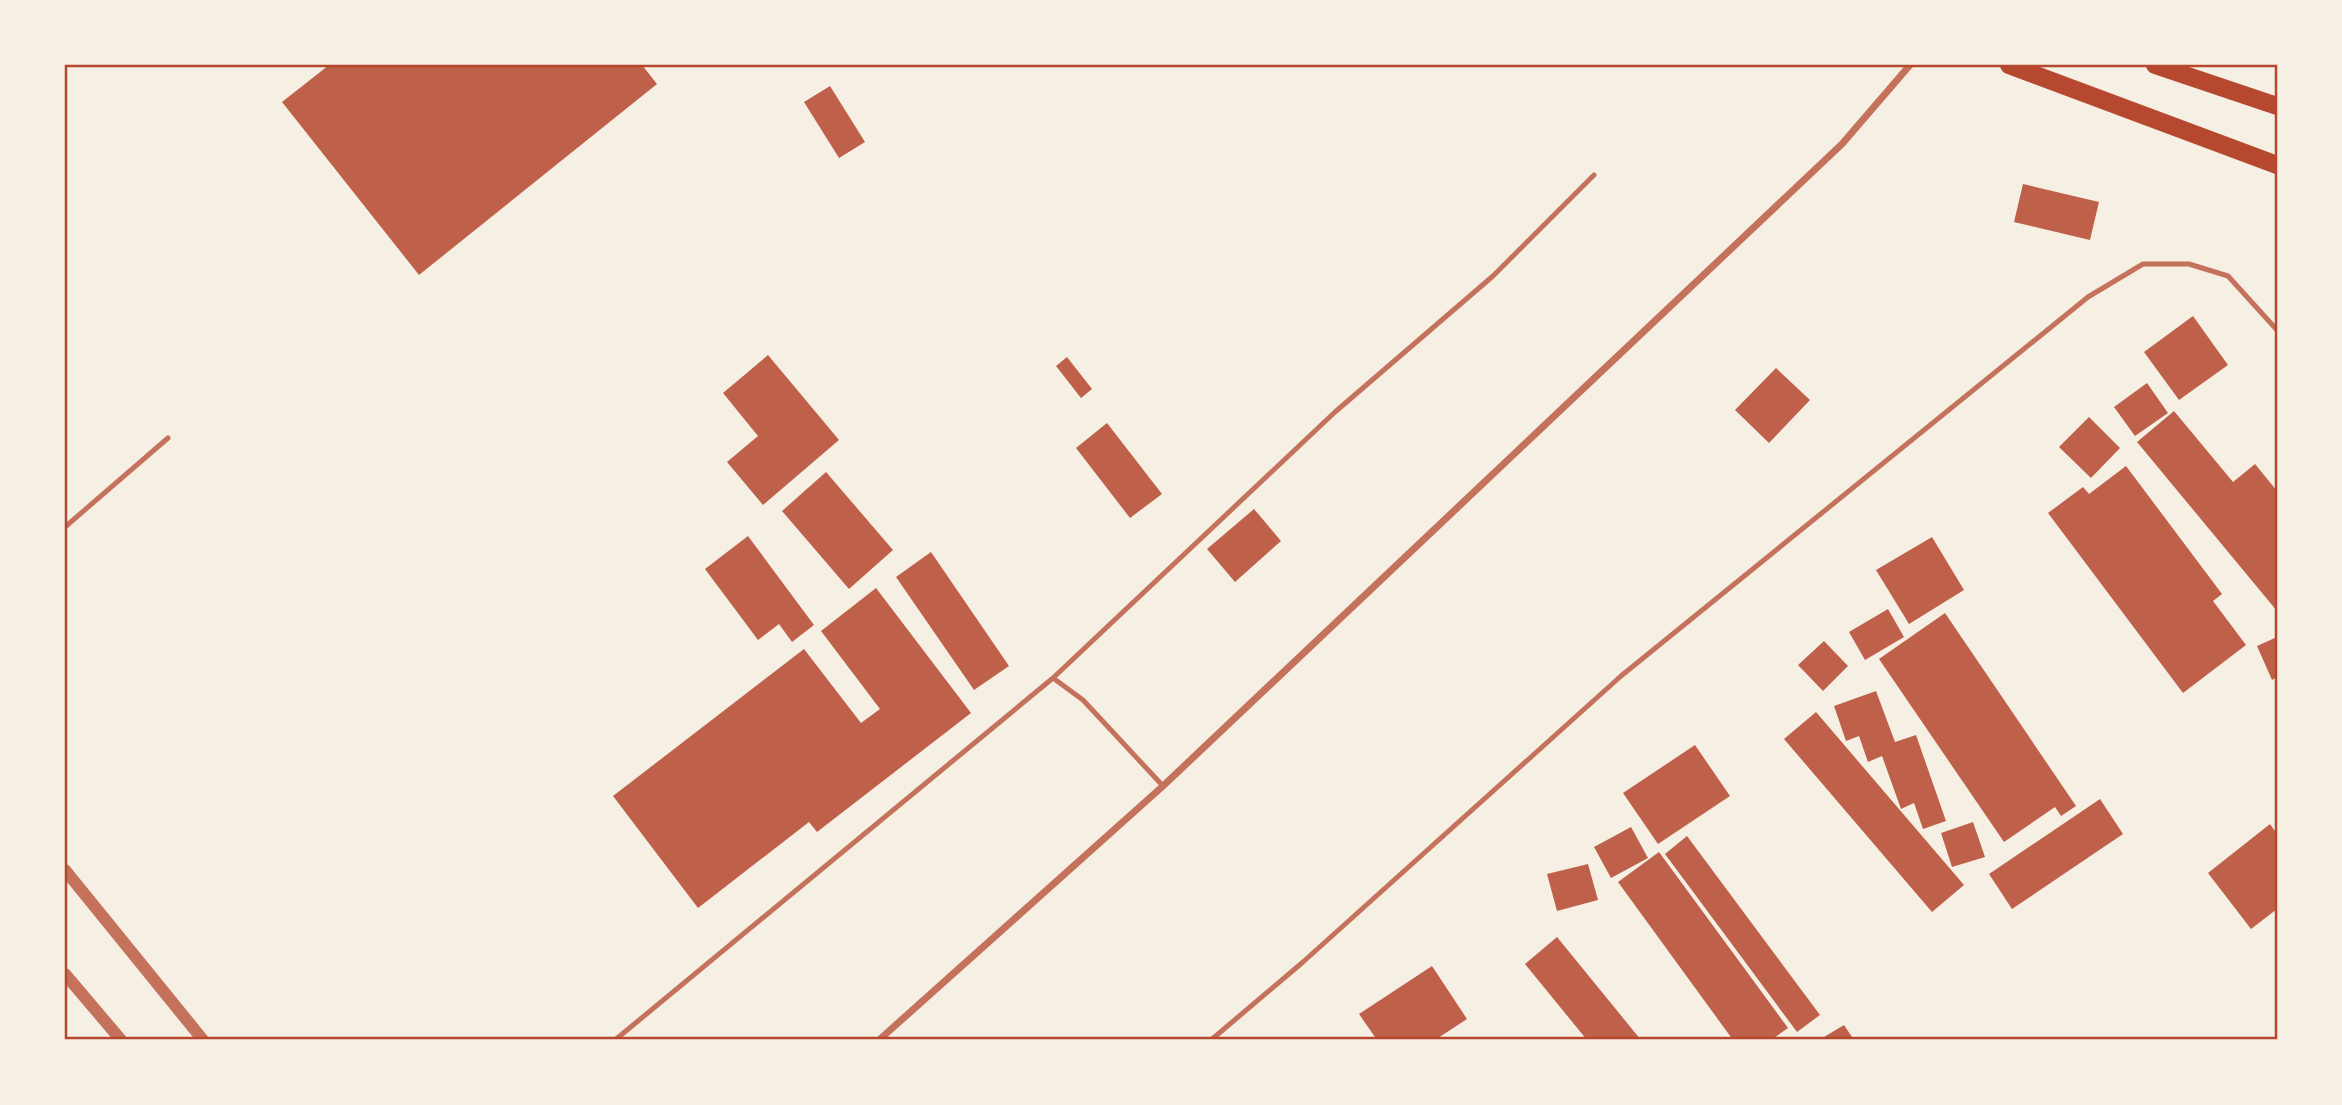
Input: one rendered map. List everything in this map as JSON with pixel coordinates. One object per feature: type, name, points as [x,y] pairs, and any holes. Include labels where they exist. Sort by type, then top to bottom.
[{"type":"main road","points":[[2009,65],[2277,164]]},
{"type":"main road","points":[[2155,65],[2277,106]]},
{"type":"street","points":[[879,1040],[1163,786],[1842,144],[1910,65]]},
{"type":"street","points":[[65,870],[203,1040]]},
{"type":"street","points":[[65,974],[121,1040]]},
{"type":"lane","points":[[615,1040],[1053,678],[1335,412],[1493,276],[1594,175]]},
{"type":"lane","points":[[1211,1040],[1303,962],[1621,676],[2088,298],[2143,264],[2189,264],[2228,276],[2277,330]]},
{"type":"lane","points":[[65,527],[168,438]]},
{"type":"lane","points":[[1053,678],[1083,701],[1163,786]]},
{"type":"building","points":[[329,65],[642,65],[657,84],[419,275],[282,102]]},
{"type":"building","points":[[830,86],[865,142],[839,158],[804,102]]},
{"type":"building","points":[[2023,184],[2099,202],[2090,240],[2014,222]]},
{"type":"building","points":[[2193,316],[2228,365],[2179,400],[2144,352]]},
{"type":"building","points":[[768,355],[839,440],[763,505],[727,462],[758,436],[723,393]]},
{"type":"building","points":[[1067,357],[1092,389],[1081,398],[1056,366]]},
{"type":"building","points":[[1776,368],[1810,400],[1769,443],[1735,410]]},
{"type":"building","points":[[2147,383],[2168,413],[2135,436],[2114,407]]},
{"type":"building","points":[[2174,411],[2233,482],[2255,464],[2277,491],[2277,611],[2137,442]]},
{"type":"building","points":[[2089,417],[2120,448],[2091,478],[2059,447]]},
{"type":"building","points":[[1107,423],[1162,494],[1130,518],[1076,448]]},
{"type":"building","points":[[2126,466],[2222,594],[2213,601],[2246,645],[2183,693],[2048,513],[2083,487],[2089,494]]},
{"type":"building","points":[[826,472],[893,550],[849,589],[782,511]]},
{"type":"building","points":[[1254,509],[1281,541],[1235,582],[1207,549]]},
{"type":"building","points":[[748,536],[814,625],[792,642],[779,624],[758,640],[705,569]]},
{"type":"building","points":[[1932,537],[1964,590],[1909,624],[1876,570]]},
{"type":"building","points":[[931,552],[1009,666],[974,690],[896,577]]},
{"type":"building","points":[[876,588],[971,713],[817,832],[809,822],[698,908],[613,796],[804,649],[861,723],[880,709],[821,631]]},
{"type":"building","points":[[1888,609],[1904,637],[1865,660],[1849,632]]},
{"type":"building","points":[[1945,613],[2076,806],[2061,816],[2055,807],[2004,842],[1879,659]]},
{"type":"building","points":[[2277,637],[2277,677],[2272,680],[2257,646]]},
{"type":"building","points":[[1824,641],[1848,666],[1823,691],[1798,665]]},
{"type":"building","points":[[1876,691],[1895,742],[1916,735],[1946,821],[1923,829],[1914,803],[1901,809],[1882,756],[1868,762],[1859,736],[1846,741],[1834,706]]},
{"type":"building","points":[[1816,712],[1964,885],[1932,912],[1784,739]]},
{"type":"building","points":[[1695,745],[1730,796],[1658,844],[1623,793]]},
{"type":"building","points":[[2100,799],[2123,834],[2012,909],[1989,874]]},
{"type":"building","points":[[1973,822],[1985,857],[1952,867],[1941,833]]},
{"type":"building","points":[[2270,824],[2277,834],[2277,909],[2251,929],[2208,873]]},
{"type":"building","points":[[1631,827],[1648,858],[1611,878],[1594,847]]},
{"type":"building","points":[[1687,836],[1820,1015],[1797,1032],[1665,854]]},
{"type":"building","points":[[1659,852],[1788,1028],[1771,1040],[1733,1040],[1618,882]]},
{"type":"building","points":[[1588,864],[1598,900],[1557,911],[1547,874]]},
{"type":"building","points":[[1557,937],[1641,1040],[1587,1040],[1525,964]]},
{"type":"building","points":[[1432,966],[1467,1019],[1435,1040],[1377,1040],[1359,1014]]},
{"type":"building","points":[[1844,1025],[1854,1040],[1819,1040]]}]
